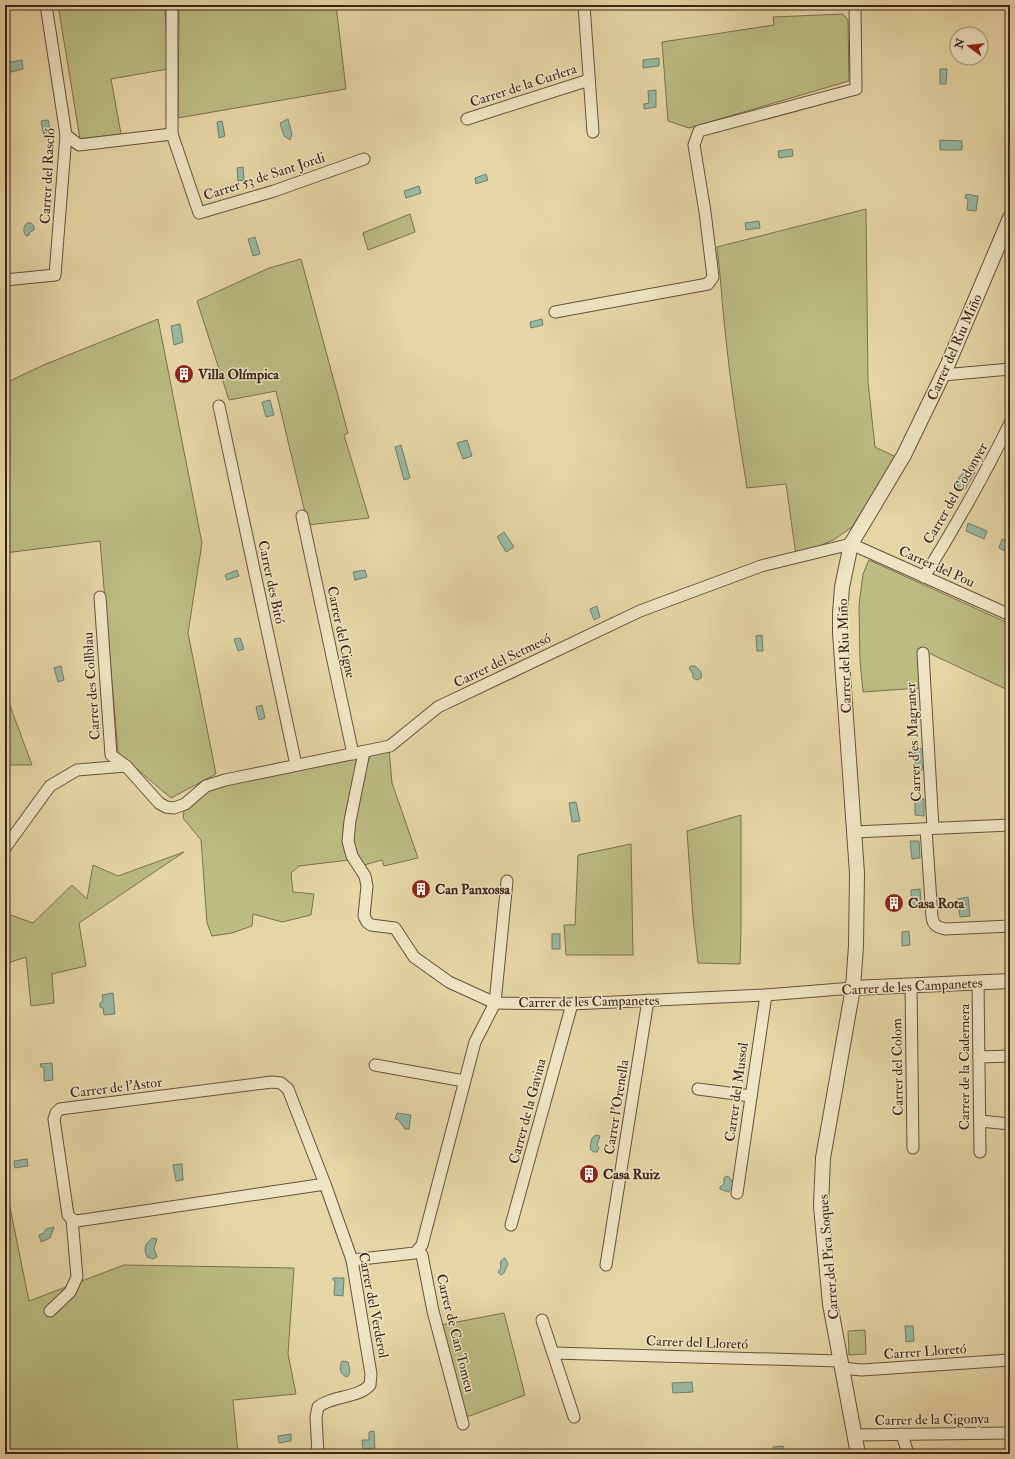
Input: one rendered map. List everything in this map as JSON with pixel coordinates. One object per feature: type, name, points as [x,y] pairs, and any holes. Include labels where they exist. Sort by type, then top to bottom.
[{"type":"street","name":"Carrer del Rascló","points":[[5,280],[55,275],[66,135],[46,5]]},
{"type":"street","points":[[66,135],[79,145],[172,134],[172,5]]},
{"type":"street","name":"Carrer de la Curlera","points":[[584,5],[593,132]]},
{"type":"street","points":[[555,312],[708,284],[713,277],[705,212],[694,145],[699,131],[856,89],[855,5]]},
{"type":"street","name":"Carrer de la Curlera","points":[[467,119],[589,80]]},
{"type":"street","name":"Carrer 53 de Sant Jordi","points":[[172,134],[199,214],[274,191],[364,159]]},
{"type":"street","name":"Carrer del Riu Miño","points":[[853,988],[856,946],[857,873],[840,613],[842,587],[851,544],[904,455],[942,375],[1010,218]]},
{"type":"street","points":[[942,375],[1010,369]]},
{"type":"street","name":"Carrer des Bitó","points":[[219,406],[296,765]]},
{"type":"street","name":"Carrer del Codonyer","points":[[924,576],[959,520],[991,464],[1010,423]]},
{"type":"street","name":"Carrer del Cigne","points":[[302,516],[353,754]]},
{"type":"street","name":"Carrer del Pou","points":[[851,544],[1010,615]]},
{"type":"street","name":"Carrer del Setmesó","points":[[174,808],[185,804],[206,786],[230,779],[390,746],[438,707],[640,610],[761,566],[851,544]]},
{"type":"street","name":"Carrer des Collblau","points":[[100,597],[111,755],[126,766],[159,803],[166,807],[174,808]]},
{"type":"street","name":"Carrer d'es Magraner","points":[[923,653],[933,922],[936,926],[945,929],[1010,926]]},
{"type":"street","points":[[364,752],[350,821],[348,842],[352,856],[365,876],[367,886],[364,916],[367,922],[371,925],[395,928],[414,957],[449,982],[495,1003]]},
{"type":"street","points":[[5,848],[50,786],[77,770],[126,766]]},
{"type":"street","points":[[854,832],[1010,825]]},
{"type":"street","points":[[352,1260],[415,1253],[422,1245],[475,1042],[495,1003],[507,881]]},
{"type":"street","name":"Carrer de les Campanetes","points":[[495,1003],[572,1004],[766,995],[853,988],[1010,981]]},
{"type":"street","name":"Carrer de la Cadernera","points":[[978,982],[980,1152]]},
{"type":"street","name":"Carrer del Colom","points":[[911,985],[913,1148]]},
{"type":"street","name":"Carrer del Pica Soques","points":[[853,988],[823,1158],[821,1206],[830,1304],[858,1454]]},
{"type":"street","name":"Carrer del Mussol","points":[[737,1193],[766,995]]},
{"type":"street","name":"Carrer l'Orenella","points":[[606,1265],[648,1000]]},
{"type":"street","name":"Carrer de la Gavina","points":[[511,1225],[572,1004]]},
{"type":"street","points":[[979,1057],[1010,1056]]},
{"type":"street","points":[[375,1065],[464,1081]]},
{"type":"street","name":"Carrer de l'Astor","points":[[50,1311],[70,1292],[77,1277],[72,1219],[68,1215],[54,1119],[56,1113],[60,1109],[272,1082],[281,1083],[288,1088]]},
{"type":"street","name":"Carrer del Verderol","points":[[288,1088],[352,1260],[371,1374],[370,1385],[365,1391],[323,1402],[318,1407],[316,1417],[318,1454]]},
{"type":"street","points":[[698,1089],[751,1096]]},
{"type":"street","points":[[980,1121],[1010,1124]]},
{"type":"street","points":[[72,1219],[77,1221],[325,1184]]},
{"type":"street","name":"Carrer de Can Tomeu","points":[[418,1250],[422,1255],[433,1311],[463,1424]]},
{"type":"street","points":[[542,1320],[574,1417]]},
{"type":"street","name":"Carrer del Lloretó","points":[[553,1353],[841,1365]]},
{"type":"street","name":"Carrer Lloretó","points":[[841,1365],[862,1370],[1010,1360]]},
{"type":"street","name":"Carrer de la Cigonya","points":[[855,1435],[1010,1433]]},
{"type":"street","points":[[902,1434],[908,1454]]},
{"type":"green space","points":[[58,5],[163,5],[165,9],[168,69],[111,79],[121,134],[80,139]]},
{"type":"green space","points":[[179,5],[336,5],[346,89],[178,118]]},
{"type":"green space","points":[[843,14],[848,20],[849,81],[689,128],[668,121],[662,42],[774,25],[773,17]]},
{"type":"green space","points":[[866,209],[868,382],[875,447],[896,457],[852,527],[835,539],[796,556],[786,484],[747,488],[730,376],[717,247]]},
{"type":"green space","points":[[410,214],[415,232],[368,250],[363,233]]},
{"type":"green space","points":[[301,259],[348,433],[344,435],[369,518],[308,525],[276,391],[229,400],[197,301],[269,268]]},
{"type":"green space","points":[[158,319],[202,543],[188,633],[216,774],[171,798],[118,753],[100,541],[5,553],[5,383],[46,364]]},
{"type":"green space","points":[[869,560],[1010,624],[1010,691],[918,648],[920,688],[863,692],[860,661],[859,605],[863,574]]},
{"type":"green space","points":[[5,692],[32,765],[5,765]]},
{"type":"green space","points":[[389,750],[392,783],[418,858],[384,866],[382,860],[364,865],[357,856],[352,834],[364,770],[371,754]]},
{"type":"green space","points":[[357,757],[344,833],[349,860],[299,866],[291,873],[293,892],[314,894],[311,915],[282,922],[253,914],[252,926],[232,933],[212,936],[207,923],[201,840],[183,818],[184,811],[208,789]]},
{"type":"green space","points":[[741,815],[740,964],[698,963],[693,918],[687,831]]},
{"type":"green space","points":[[631,844],[633,955],[566,955],[564,925],[575,925],[578,855]]},
{"type":"green space","points":[[184,852],[79,923],[86,966],[52,974],[54,1003],[31,1006],[26,957],[5,964],[5,913],[33,923],[72,885],[87,899],[93,865],[118,876]]},
{"type":"green space","points":[[5,1183],[29,1301],[124,1265],[294,1268],[288,1354],[296,1394],[233,1400],[238,1454],[5,1454]]},
{"type":"green space","points":[[504,1313],[525,1395],[470,1416],[465,1416],[441,1325]]},
{"type":"green space","points":[[865,1330],[866,1354],[849,1355],[848,1331]]},
{"type":"shaded area","points":[[659,58],[659,66],[643,68],[643,60]]},
{"type":"shaded area","points":[[22,60],[23,69],[7,73],[5,63]]},
{"type":"shaded area","points":[[940,69],[947,69],[946,84],[940,84]]},
{"type":"shaded area","points":[[656,90],[656,107],[644,109],[644,104],[649,103],[648,91]]},
{"type":"shaded area","points":[[288,119],[292,134],[290,140],[284,136],[280,123]]},
{"type":"shaded area","points":[[48,120],[51,134],[44,136],[41,121]]},
{"type":"shaded area","points":[[222,121],[225,136],[219,138],[217,122]]},
{"type":"shaded area","points":[[940,140],[962,141],[962,150],[940,150]]},
{"type":"shaded area","points":[[792,149],[793,156],[779,158],[778,151]]},
{"type":"shaded area","points":[[243,167],[244,180],[238,181],[237,168]]},
{"type":"shaded area","points":[[486,174],[488,180],[476,184],[475,178]]},
{"type":"shaded area","points":[[419,186],[421,193],[406,198],[404,191]]},
{"type":"shaded area","points":[[966,194],[978,196],[976,211],[967,210],[968,199],[965,198]]},
{"type":"shaded area","points":[[759,221],[760,228],[746,230],[745,223]]},
{"type":"shaded area","points":[[27,223],[31,223],[34,226],[34,230],[26,236],[24,229]]},
{"type":"shaded area","points":[[255,237],[260,254],[253,256],[248,239]]},
{"type":"shaded area","points":[[542,319],[543,325],[531,328],[530,322]]},
{"type":"shaded area","points":[[180,324],[183,342],[174,345],[171,326]]},
{"type":"shaded area","points":[[270,400],[274,415],[266,417],[262,402]]},
{"type":"shaded area","points":[[467,440],[472,456],[463,459],[457,443]]},
{"type":"shaded area","points":[[401,445],[410,478],[404,480],[395,447]]},
{"type":"shaded area","points":[[972,465],[976,465],[974,474],[965,489],[960,490],[957,482],[958,479]]},
{"type":"shaded area","points":[[968,523],[987,531],[984,539],[966,531]]},
{"type":"shaded area","points":[[504,532],[514,547],[506,552],[497,537]]},
{"type":"shaded area","points":[[1002,539],[1010,543],[1010,554],[999,548]]},
{"type":"shaded area","points":[[237,570],[239,576],[227,580],[225,575]]},
{"type":"shaded area","points":[[365,570],[367,577],[355,580],[353,572]]},
{"type":"shaded area","points":[[597,606],[600,617],[594,620],[590,609]]},
{"type":"shaded area","points":[[762,635],[763,651],[757,651],[756,636]]},
{"type":"shaded area","points":[[240,638],[244,649],[238,651],[234,639]]},
{"type":"shaded area","points":[[61,666],[64,680],[58,682],[54,668]]},
{"type":"shaded area","points":[[691,666],[695,666],[700,671],[701,678],[697,680],[693,678],[693,674],[689,668]]},
{"type":"shaded area","points":[[262,705],[265,718],[259,720],[256,707]]},
{"type":"shaded area","points":[[916,748],[922,749],[924,760],[921,771],[917,772],[913,766],[917,759],[913,757]]},
{"type":"shaded area","points":[[915,798],[924,799],[924,816],[915,815]]},
{"type":"shaded area","points":[[576,802],[580,821],[572,822],[569,803]]},
{"type":"shaded area","points":[[910,841],[919,841],[920,858],[912,859]]},
{"type":"shaded area","points":[[920,889],[921,904],[912,905],[911,890]]},
{"type":"shaded area","points":[[968,897],[970,916],[960,917],[957,899]]},
{"type":"shaded area","points":[[909,931],[910,945],[902,946],[902,932]]},
{"type":"shaded area","points":[[552,934],[560,934],[560,949],[552,949]]},
{"type":"shaded area","points":[[113,993],[115,1014],[104,1015],[103,1008],[100,1007],[100,1003],[103,1001],[102,995]]},
{"type":"shaded area","points":[[52,1063],[53,1080],[44,1081],[44,1067],[41,1067],[40,1064]]},
{"type":"shaded area","points":[[397,1113],[411,1115],[409,1129],[405,1129],[398,1119],[395,1119]]},
{"type":"shaded area","points":[[596,1135],[600,1136],[597,1145],[599,1148],[597,1152],[594,1152],[590,1147],[592,1138]]},
{"type":"shaded area","points":[[27,1159],[28,1166],[15,1168],[14,1161]]},
{"type":"shaded area","points":[[182,1164],[183,1180],[176,1181],[173,1165]]},
{"type":"shaded area","points":[[726,1176],[729,1177],[733,1183],[732,1189],[728,1192],[720,1189],[720,1187],[724,1184],[724,1178]]},
{"type":"shaded area","points":[[54,1227],[50,1238],[41,1242],[39,1235],[44,1233],[46,1229]]},
{"type":"shaded area","points":[[153,1238],[157,1239],[154,1249],[157,1257],[153,1259],[147,1257],[145,1248],[148,1242]]},
{"type":"shaded area","points":[[505,1258],[508,1264],[504,1273],[501,1275],[498,1272],[501,1268],[501,1261]]},
{"type":"shaded area","points":[[333,1278],[344,1278],[343,1296],[334,1295],[335,1281]]},
{"type":"shaded area","points":[[905,1326],[913,1326],[914,1341],[906,1342]]},
{"type":"shaded area","points":[[342,1361],[348,1362],[350,1372],[347,1377],[342,1374],[340,1370]]},
{"type":"shaded area","points":[[692,1382],[693,1392],[673,1393],[672,1383]]},
{"type":"shaded area","points":[[374,1431],[375,1448],[363,1449],[362,1440],[369,1440],[369,1432]]},
{"type":"shaded area","points":[[291,1434],[291,1441],[279,1443],[278,1436]]},
{"type":"shaded area","points":[[783,1446],[784,1454],[774,1454],[773,1447]]},
{"type":"place","name":"Villa Olímpica","points":[[184,374]]},
{"type":"place","name":"Can Panxossa","points":[[421,889]]},
{"type":"place","name":"Casa Rota","points":[[894,903]]},
{"type":"place","name":"Casa Ruiz","points":[[589,1174]]}]
